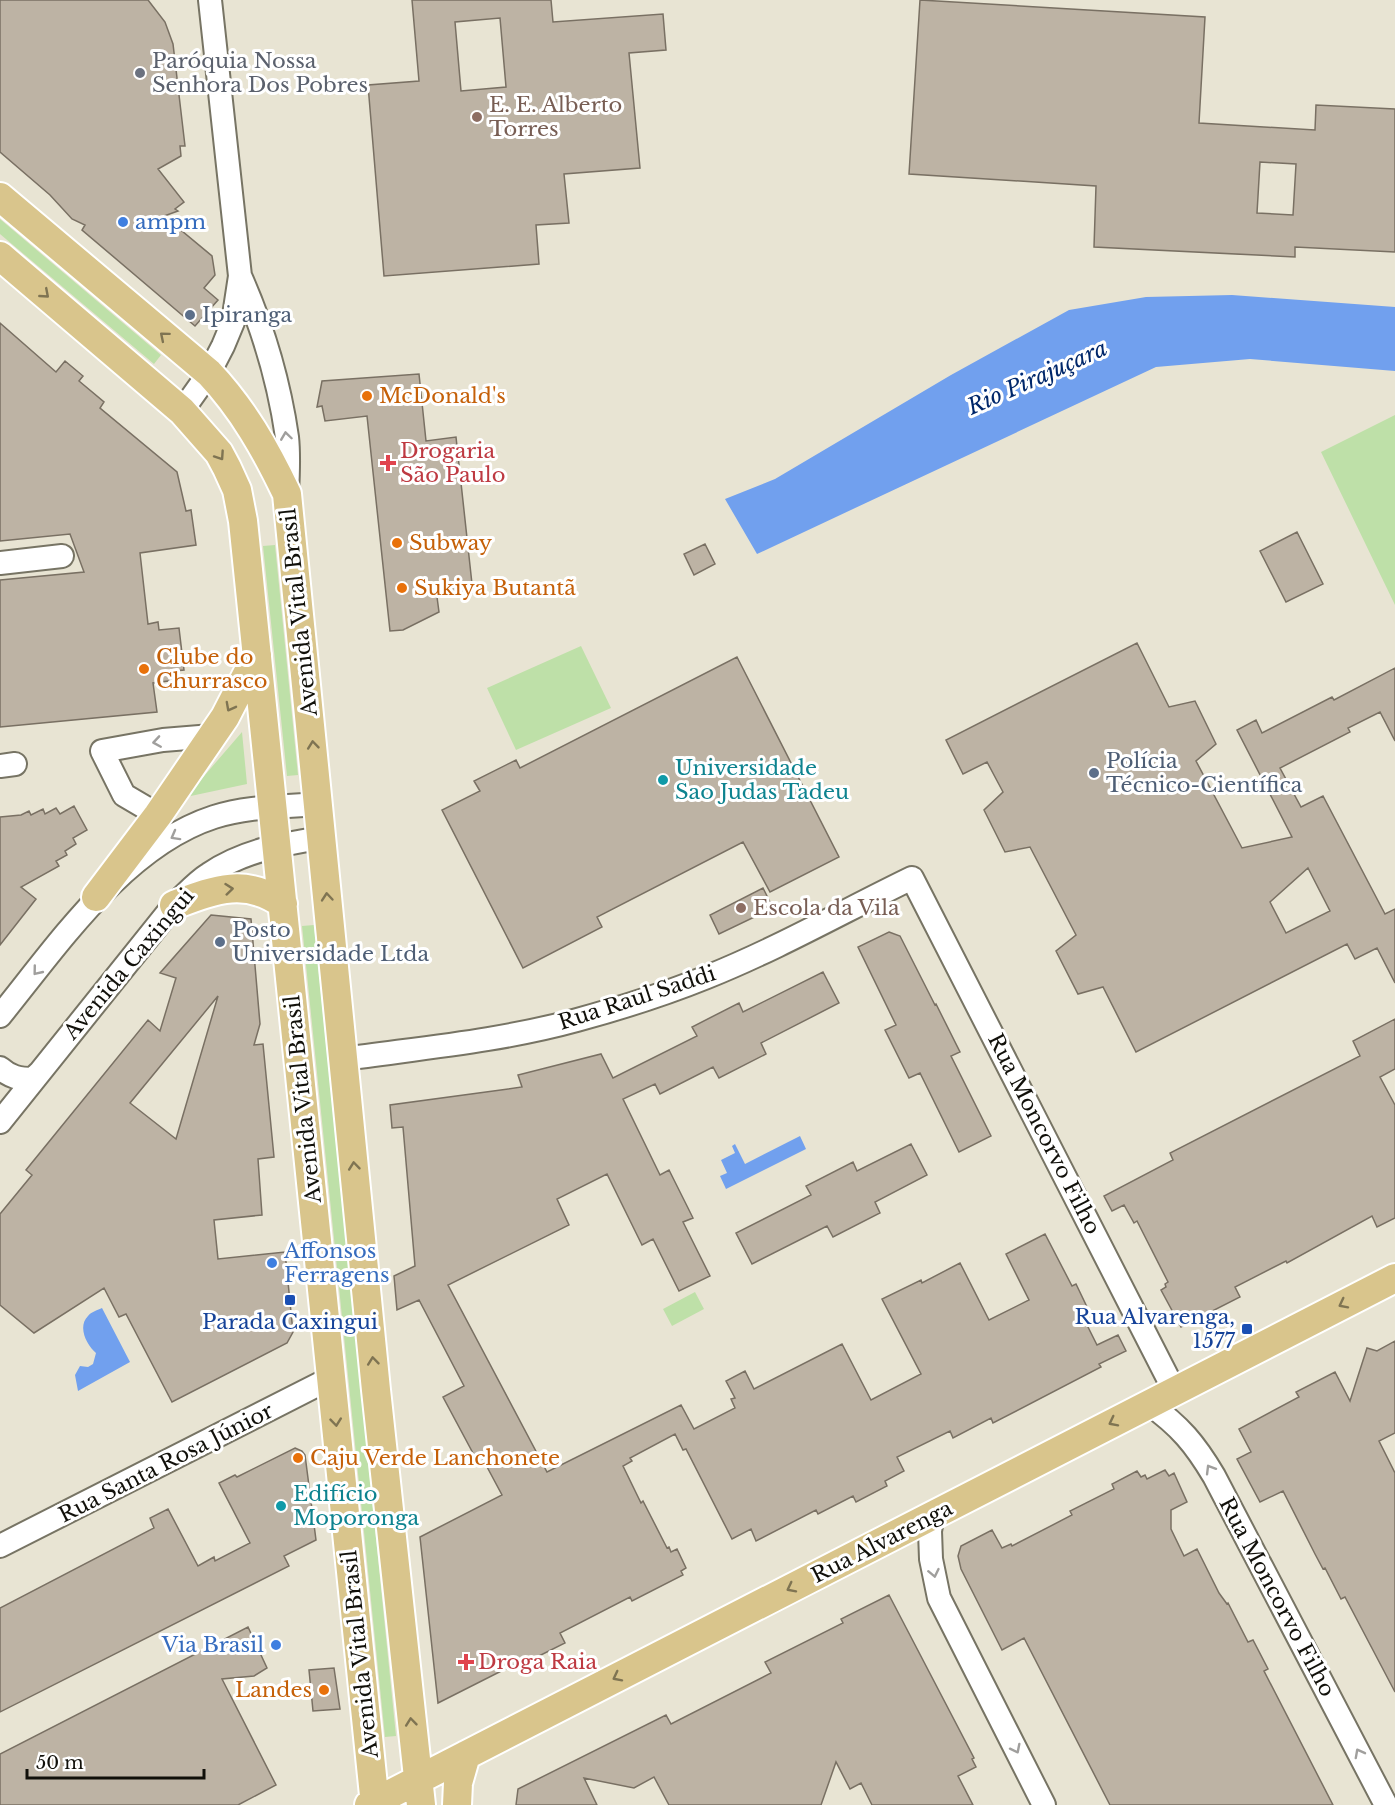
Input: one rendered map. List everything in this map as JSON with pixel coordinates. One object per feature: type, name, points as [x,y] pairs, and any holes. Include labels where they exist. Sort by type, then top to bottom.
[{"type":"main road","points":[[0,197],[209,373]]},
{"type":"main road","name":"Avenida Vital Brasil","points":[[2,263],[182,411],[219,453],[237,490],[243,521],[277,845],[373,1804]]},
{"type":"main road","name":"Avenida Vital Brasil","points":[[209,373],[246,418],[268,454],[287,494],[419,1792]]},
{"type":"main road","points":[[96,897],[158,815],[225,717],[257,655]]},
{"type":"main road","points":[[174,905],[207,893],[239,888],[270,894],[283,904]]},
{"type":"main road","name":"Rua Alvarenga","points":[[373,1804],[419,1792],[466,1755],[1395,1278]]},
{"type":"main road","points":[[457,1805],[458,1783],[466,1755]]},
{"type":"street","name":"Avenida Vital Brasil","points":[[209,373],[233,322],[240,276],[210,0]]},
{"type":"street","name":"Avenida Vital Brasil","points":[[240,276],[255,310],[277,388],[287,439],[287,494]]},
{"type":"street","points":[[182,411],[209,373]]},
{"type":"street","points":[[0,563],[62,556]]},
{"type":"street","points":[[158,815],[124,795],[102,751],[163,740],[212,736]]},
{"type":"street","points":[[0,1016],[96,897],[149,851],[211,817],[260,807],[318,804]]},
{"type":"street","name":"Avenida Caxingui","points":[[0,1122],[174,905],[197,883],[220,867],[277,845],[321,838]]},
{"type":"street","name":"Rua Raul Saddi","points":[[344,1059],[518,1032],[575,1021],[625,1006],[707,977],[790,939],[912,878]]},
{"type":"street","name":"Rua Moncorvo Filho","points":[[912,878],[1174,1390]]},
{"type":"street","points":[[0,1068],[11,1076],[22,1079],[33,1079],[39,1073]]},
{"type":"street","name":"Rua Santa Rosa Júnior","points":[[0,1546],[331,1378]]},
{"type":"street","name":"Rua Moncorvo Filho","points":[[1149,1404],[1196,1446],[1214,1476],[1386,1805]]},
{"type":"street","points":[[933,1515],[930,1531],[930,1559],[939,1598],[1044,1805]]},
{"type":"green space","points":[[0,219],[161,355],[154,364],[0,234]]},
{"type":"green space","points":[[1395,415],[1395,605],[1321,452]]},
{"type":"green space","points":[[275,545],[298,775],[287,776],[263,546]]},
{"type":"green space","points":[[581,646],[611,708],[516,750],[487,688]]},
{"type":"green space","points":[[242,732],[247,784],[186,797]]},
{"type":"green space","points":[[314,925],[396,1736],[385,1737],[302,926]]},
{"type":"green space","points":[[695,1292],[704,1309],[672,1326],[663,1309]]},
{"type":"water","name":"Rio Pirajuçara","points":[[1232,295],[1395,307],[1395,371],[1250,359],[1156,367],[757,554],[725,499],[775,479],[951,375],[1069,310],[1146,297]]},
{"type":"water","points":[[800,1136],[806,1149],[726,1189],[720,1176],[727,1173],[721,1160],[735,1153],[732,1146],[735,1144],[745,1164]]},
{"type":"water","points":[[102,1308],[130,1362],[78,1391],[75,1375],[80,1366],[88,1367],[93,1364],[96,1353],[84,1336],[83,1325],[89,1315]]},
{"type":"building","points":[[0,0],[148,0],[165,22],[173,44],[185,146],[180,146],[181,156],[158,169],[184,202],[175,209],[178,211],[164,216],[212,256],[215,275],[204,288],[218,300],[195,326],[82,230],[85,225],[72,219],[50,195],[0,152]]},
{"type":"building","points":[[412,0],[551,0],[553,22],[663,14],[666,50],[629,53],[640,168],[564,174],[569,223],[536,225],[539,264],[384,276],[368,85],[419,81]],"holes":[[[500,18],[506,87],[461,91],[455,22]]]},
{"type":"building","points":[[920,0],[1205,17],[1199,123],[1315,130],[1316,105],[1395,109],[1395,252],[1295,247],[1295,257],[1094,247],[1096,186],[909,174]],"holes":[[[1260,162],[1296,164],[1293,215],[1257,213]]]},
{"type":"building","points":[[0,323],[56,372],[65,361],[83,376],[79,381],[104,402],[100,408],[177,472],[186,511],[191,510],[196,545],[140,553],[148,624],[158,622],[159,630],[179,628],[184,670],[174,671],[176,680],[153,683],[157,712],[0,727],[0,580],[84,572],[70,534],[0,541]]},
{"type":"building","points":[[419,374],[426,441],[456,437],[473,593],[437,597],[439,612],[403,630],[390,631],[367,416],[325,421],[322,406],[317,407],[322,381]]},
{"type":"building","points":[[1297,532],[1323,584],[1286,602],[1260,551]]},
{"type":"building","points":[[705,544],[715,564],[694,575],[684,554]]},
{"type":"building","points":[[1137,643],[1169,707],[1195,701],[1216,744],[1196,761],[1242,848],[1292,837],[1237,730],[1256,720],[1262,733],[1332,697],[1334,700],[1395,668],[1395,741],[1380,712],[1348,728],[1350,732],[1280,768],[1301,807],[1323,796],[1385,914],[1395,909],[1395,983],[1377,948],[1355,959],[1347,944],[1136,1052],[1103,987],[1078,994],[1056,951],[1076,935],[1030,847],[1005,852],[984,810],[1003,792],[987,762],[963,774],[946,740]],"holes":[[[1308,868],[1330,911],[1286,933],[1270,902]]]},
{"type":"building","name":"Universidade Sao Judas Tadeu","points":[[737,657],[839,857],[770,892],[743,842],[597,917],[602,927],[523,968],[442,810],[480,791],[474,781],[516,760],[520,768]]},
{"type":"building","points":[[74,806],[87,830],[73,838],[76,844],[65,851],[67,855],[56,861],[59,866],[21,887],[36,899],[0,945],[0,817],[21,815],[29,811],[31,815],[43,809],[45,814],[56,808],[60,814]]},
{"type":"building","points":[[763,888],[773,908],[719,934],[710,915]]},
{"type":"building","points":[[211,915],[251,919],[260,1024],[254,1045],[263,1044],[274,1157],[258,1159],[262,1215],[214,1220],[218,1259],[285,1252],[293,1332],[287,1343],[172,1402],[126,1314],[119,1317],[104,1288],[34,1333],[0,1305],[0,1214],[32,1175],[26,1170],[148,1020],[160,1031],[176,978],[160,973]],"holes":[[[218,996],[176,1139],[130,1103]]]},
{"type":"building","points":[[889,932],[900,936],[960,1052],[951,1056],[991,1136],[959,1152],[920,1073],[909,1078],[885,1030],[896,1025],[858,947]]},
{"type":"building","points":[[823,972],[839,1003],[761,1043],[766,1054],[719,1078],[713,1067],[660,1094],[655,1084],[623,1099],[660,1175],[669,1170],[693,1218],[683,1222],[710,1276],[679,1291],[653,1239],[642,1245],[607,1174],[557,1199],[569,1225],[448,1285],[547,1472],[681,1405],[694,1429],[735,1408],[731,1399],[735,1398],[726,1381],[745,1371],[754,1389],[842,1344],[871,1400],[921,1374],[882,1299],[921,1280],[922,1283],[960,1263],[989,1320],[1029,1300],[1006,1254],[1045,1234],[1072,1286],[1076,1284],[1087,1307],[1080,1311],[1097,1345],[1118,1335],[1126,1351],[1099,1364],[1101,1367],[993,1423],[991,1418],[953,1438],[950,1431],[897,1457],[904,1471],[885,1481],[887,1486],[856,1502],[853,1496],[818,1514],[816,1510],[756,1541],[751,1529],[732,1539],[686,1449],[683,1450],[675,1434],[630,1458],[632,1461],[623,1466],[667,1548],[669,1547],[671,1552],[677,1549],[686,1568],[681,1571],[683,1575],[632,1601],[630,1597],[560,1633],[565,1643],[521,1665],[519,1662],[438,1703],[420,1537],[502,1495],[479,1452],[474,1455],[443,1397],[464,1386],[419,1300],[397,1310],[394,1276],[415,1266],[403,1127],[392,1128],[390,1105],[522,1087],[518,1075],[601,1054],[613,1078],[697,1036],[692,1027],[739,1003],[743,1012]]},
{"type":"building","points":[[1395,1019],[1395,1069],[1380,1077],[1395,1105],[1395,1218],[1377,1227],[1372,1216],[1287,1263],[1286,1261],[1235,1287],[1240,1297],[1181,1327],[1161,1290],[1168,1282],[1137,1221],[1134,1223],[1124,1205],[1112,1211],[1104,1196],[1173,1160],[1170,1153],[1360,1056],[1353,1041]]},
{"type":"building","points":[[911,1144],[927,1175],[875,1202],[880,1213],[833,1237],[827,1226],[752,1264],[736,1233],[811,1195],[806,1186],[853,1162],[857,1171]]},
{"type":"building","points":[[1395,1341],[1395,1433],[1379,1441],[1395,1473],[1395,1692],[1345,1597],[1341,1599],[1325,1568],[1323,1569],[1283,1491],[1260,1502],[1237,1459],[1251,1452],[1239,1429],[1299,1397],[1296,1392],[1335,1372],[1350,1401],[1367,1348],[1377,1351]]},
{"type":"building","points":[[295,1448],[305,1455],[316,1540],[284,1556],[289,1566],[0,1712],[0,1608],[154,1528],[150,1518],[168,1509],[198,1566],[214,1557],[215,1561],[250,1543],[219,1483],[235,1475],[237,1477]]},
{"type":"building","points":[[1165,1470],[1169,1476],[1174,1473],[1187,1502],[1171,1510],[1171,1529],[1184,1556],[1197,1549],[1219,1593],[1228,1603],[1248,1642],[1253,1640],[1268,1669],[1264,1671],[1333,1805],[1110,1805],[1024,1638],[1002,1650],[961,1569],[958,1556],[961,1546],[992,1530],[1002,1548],[1011,1544],[1012,1546],[1072,1515],[1070,1511],[1114,1489],[1112,1484],[1137,1471],[1141,1477],[1145,1475],[1147,1479]]},
{"type":"building","points":[[889,1595],[974,1758],[972,1759],[976,1767],[958,1776],[973,1805],[872,1805],[861,1783],[850,1789],[836,1762],[821,1805],[669,1805],[654,1777],[634,1788],[584,1778],[597,1805],[516,1805],[518,1789],[666,1715],[671,1724],[771,1673],[765,1662],[843,1623],[841,1619]]},
{"type":"building","points":[[248,1627],[267,1668],[254,1676],[222,1679],[276,1785],[238,1805],[0,1805],[0,1754]]},
{"type":"building","name":"Landes","points":[[334,1668],[340,1709],[313,1711],[309,1670]]},
{"type":"place","name":"Paróquia Nossa Senhora Dos Pobres","points":[[140,73]]},
{"type":"place","name":"E. E. Alberto Torres","points":[[477,117]]},
{"type":"place","name":"ampm","points":[[123,222]]},
{"type":"place","name":"Ipiranga","points":[[190,315]]},
{"type":"place","name":"McDonald's","points":[[367,396]]},
{"type":"place","name":"Drogaria São Paulo","points":[[388,463]]},
{"type":"place","name":"Subway","points":[[397,543]]},
{"type":"place","name":"Sukiya Butantã","points":[[402,588]]},
{"type":"place","name":"Clube do Churrasco","points":[[144,669]]},
{"type":"place","name":"Polícia Técnico-Científica","points":[[1094,773]]},
{"type":"place","name":"Universidade Sao Judas Tadeu","points":[[663,780]]},
{"type":"place","name":"Escola da Vila","points":[[741,908]]},
{"type":"place","name":"Posto Universidade Ltda","points":[[220,942]]},
{"type":"place","name":"Affonsos Ferragens","points":[[272,1263]]},
{"type":"place","name":"Parada Caxingui","points":[[290,1300]]},
{"type":"place","name":"Rua Alvarenga, 1577","points":[[1247,1329]]},
{"type":"place","name":"Caju Verde Lanchonete","points":[[298,1458]]},
{"type":"place","name":"Edifício Moporonga","points":[[281,1506]]},
{"type":"place","name":"Via Brasil","points":[[276,1645]]},
{"type":"place","name":"Droga Raia","points":[[466,1662]]},
{"type":"place","name":"Landes","points":[[324,1690]]}]
